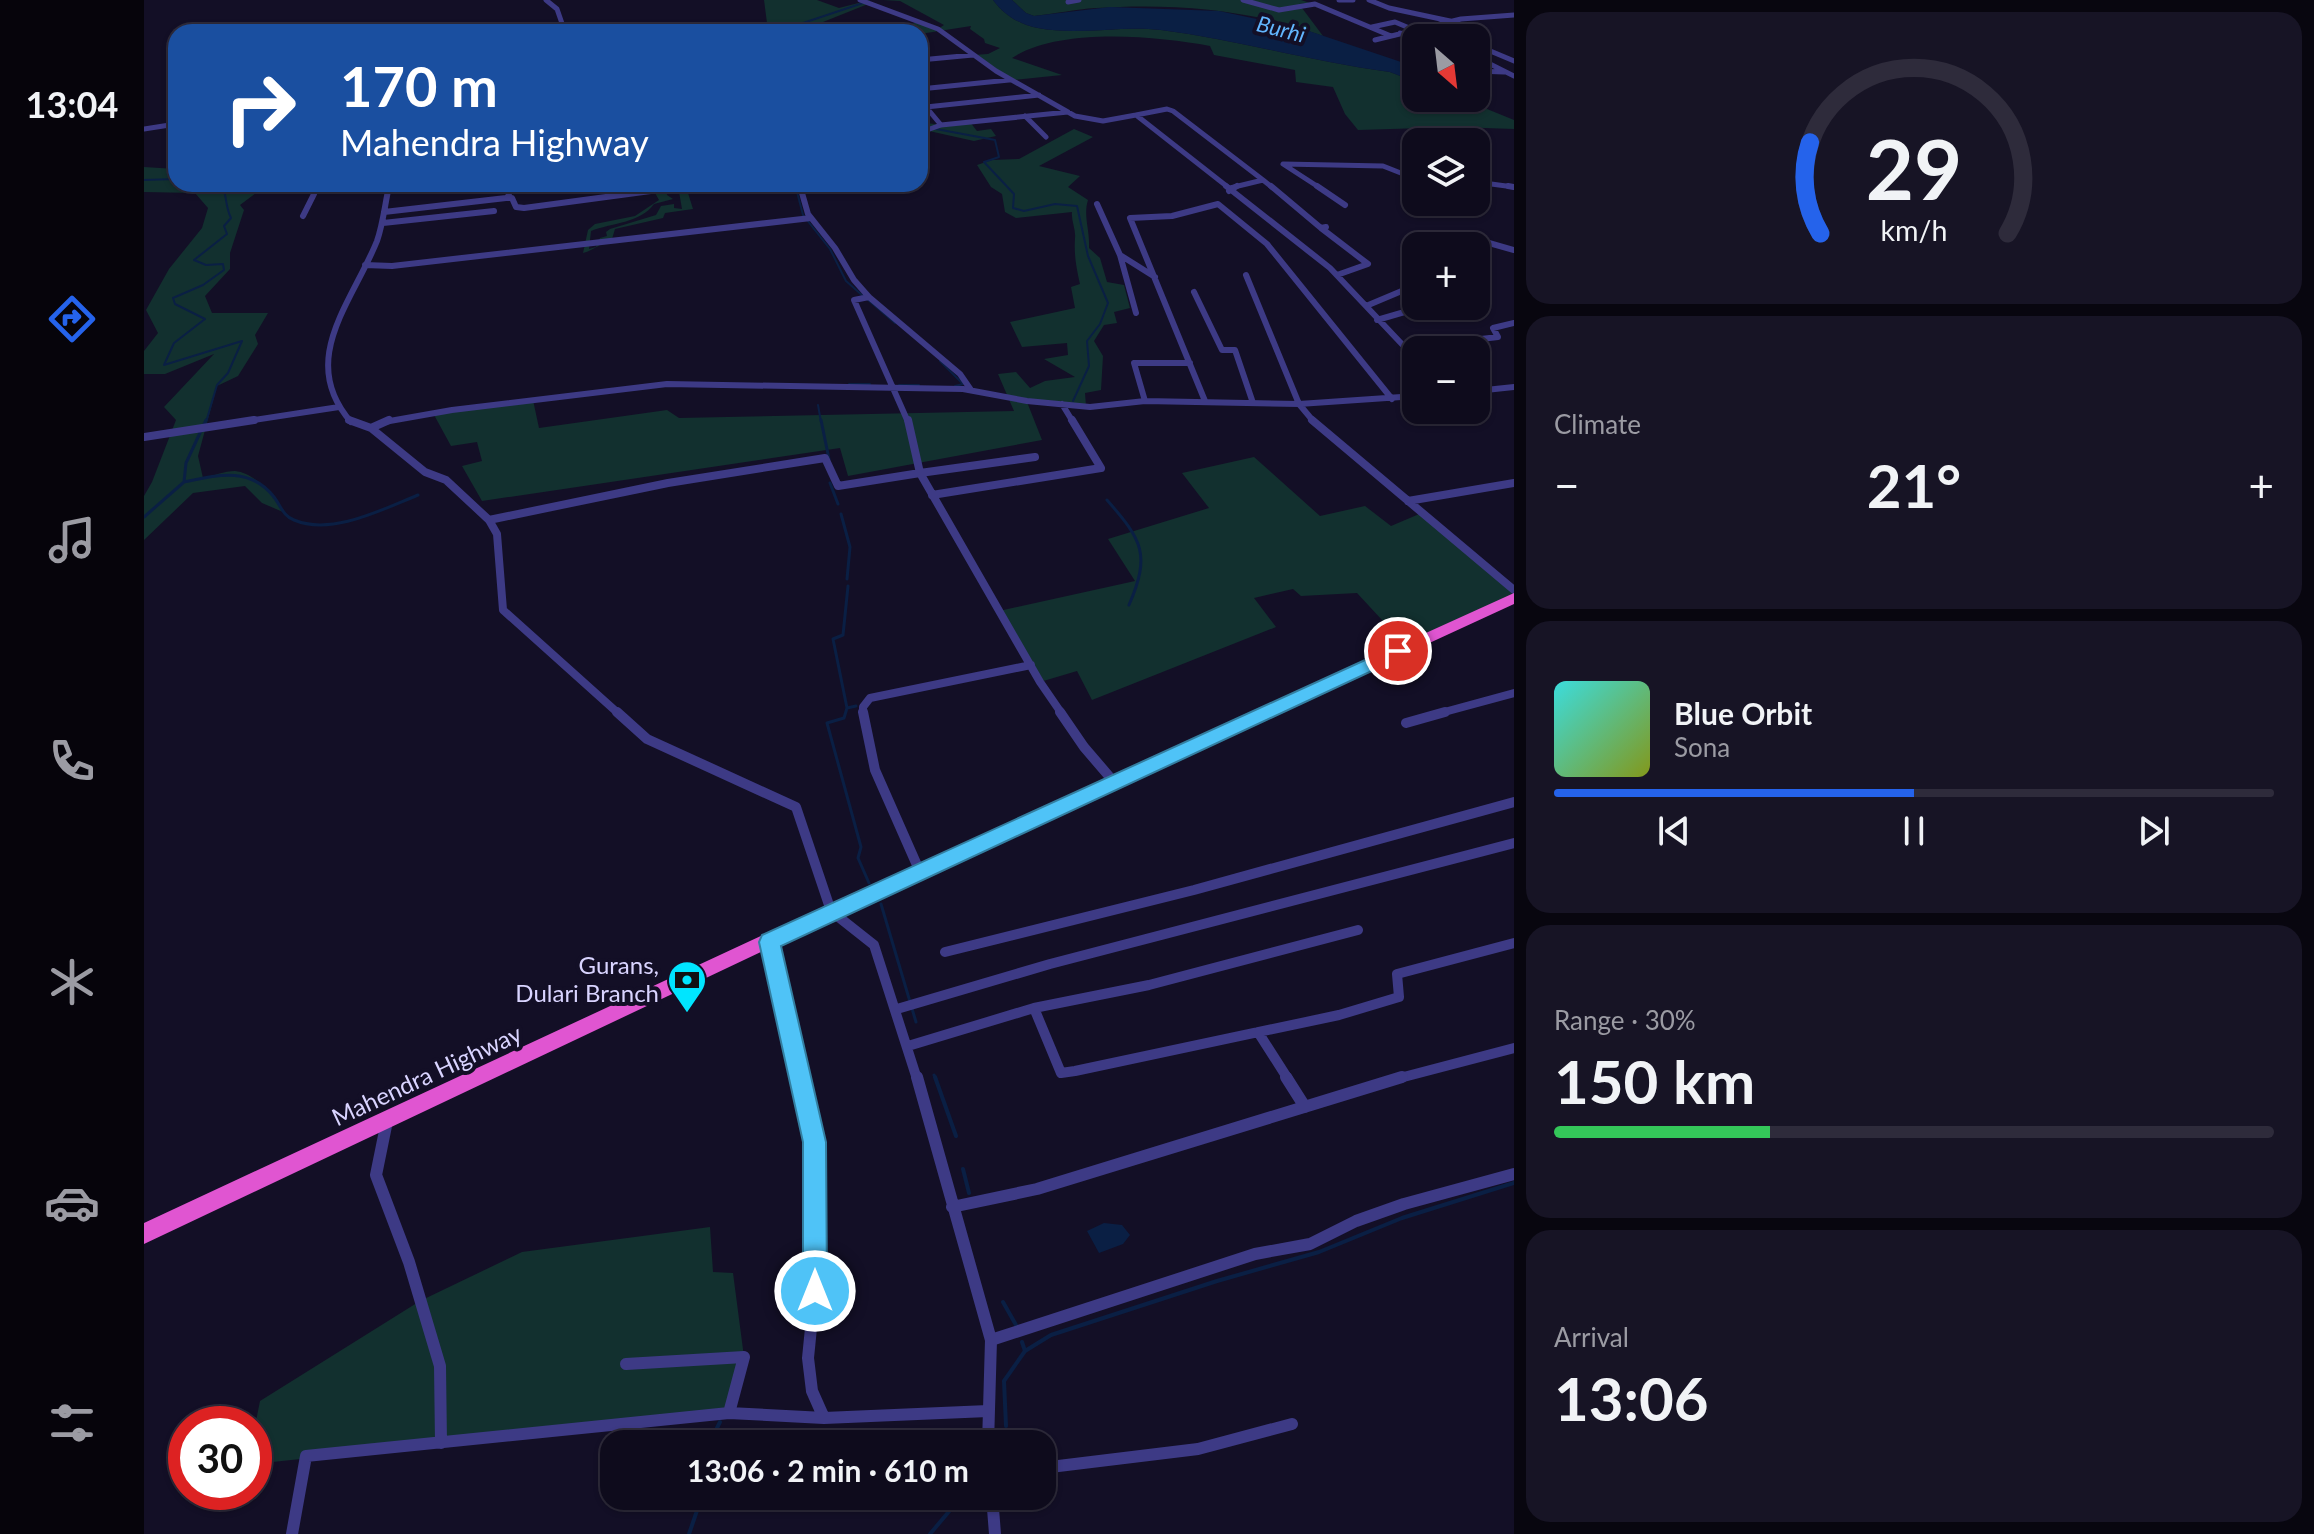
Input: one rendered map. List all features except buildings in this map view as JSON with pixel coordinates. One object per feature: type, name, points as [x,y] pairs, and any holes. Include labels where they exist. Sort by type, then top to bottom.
[{"type":"highway","name":"Mahendra Highway","points":[[144,1234],[831,911],[1514,598]]},
{"type":"street","points":[[546,0],[557,9],[562,24]]},
{"type":"street","points":[[860,0],[925,24]]},
{"type":"street","points":[[1068,2],[1079,0]]},
{"type":"street","points":[[1243,0],[1279,10],[1315,4],[1391,36]]},
{"type":"street","points":[[1339,0],[1353,0]]},
{"type":"street","points":[[1369,0],[1392,11],[1450,21]]},
{"type":"street","points":[[1439,24],[1514,15]]},
{"type":"street","points":[[1371,27],[1395,22],[1402,25]]},
{"type":"street","points":[[928,25],[1068,112],[1103,121],[1167,109],[1173,111],[1368,264],[1337,275]]},
{"type":"street","points":[[1375,40],[1400,33]]},
{"type":"street","points":[[1490,51],[1514,61]]},
{"type":"street","points":[[928,59],[973,55]]},
{"type":"street","points":[[1490,63],[1512,73]]},
{"type":"street","points":[[1490,73],[1512,73]]},
{"type":"street","points":[[928,88],[1013,80]]},
{"type":"street","points":[[928,107],[1039,95]]},
{"type":"street","points":[[928,109],[941,125]]},
{"type":"street","points":[[928,130],[941,125],[1068,112]]},
{"type":"street","points":[[1136,115],[1337,275],[1402,345]]},
{"type":"street","points":[[1025,116],[1046,137]]},
{"type":"street","points":[[144,129],[168,125]]},
{"type":"street","points":[[1345,205],[1283,164],[1383,166],[1402,173]]},
{"type":"street","points":[[1229,191],[1230,188],[1263,180]]},
{"type":"street","points":[[1490,184],[1514,187]]},
{"type":"street","points":[[303,216],[313,192]]},
{"type":"street","points":[[388,192],[383,223],[330,343],[326,372],[339,407],[351,422],[371,428],[425,472],[446,480],[489,520],[497,534],[503,610],[647,739],[796,807],[831,911],[874,945],[897,1009],[991,1340],[988,1430]]},
{"type":"street","points":[[506,198],[508,192]]},
{"type":"street","points":[[384,212],[506,198],[512,198],[516,207],[524,208],[645,192]]},
{"type":"street","points":[[802,192],[811,218],[869,297],[928,344],[960,374],[971,390]]},
{"type":"street","points":[[1097,204],[1120,255],[1136,313]]},
{"type":"street","points":[[1205,401],[1130,218],[1172,216],[1218,204],[1267,244],[1392,399]]},
{"type":"street","points":[[383,223],[494,211]]},
{"type":"street","points":[[365,265],[392,266],[811,218]]},
{"type":"street","points":[[1490,243],[1514,250]]},
{"type":"street","points":[[1120,255],[1155,277]]},
{"type":"street","points":[[1246,275],[1299,404],[1316,425],[1514,590]]},
{"type":"street","points":[[1366,306],[1402,291]]},
{"type":"street","points":[[1194,292],[1222,350],[1235,350],[1253,403]]},
{"type":"street","points":[[869,297],[854,300],[895,387],[919,455],[920,473],[981,583],[1066,722],[1114,782]]},
{"type":"street","points":[[1377,320],[1402,313]]},
{"type":"street","points":[[1490,338],[1498,337],[1493,328],[1514,323]]},
{"type":"street","points":[[1145,401],[1134,363],[1190,363]]},
{"type":"street","points":[[371,428],[389,420],[452,410],[667,384],[971,390],[1027,401],[1090,407],[1145,401],[1299,404],[1402,398]]},
{"type":"street","points":[[1490,390],[1514,387]]},
{"type":"street","points":[[932,495],[1101,468],[1062,404]]},
{"type":"street","points":[[144,437],[339,407]]},
{"type":"street","points":[[489,520],[682,481],[825,458],[838,486],[1035,457]]},
{"type":"street","points":[[1408,501],[1514,483]]},
{"type":"street","points":[[920,872],[874,764],[862,727],[863,707],[870,698],[1031,665]]},
{"type":"street","points":[[1406,723],[1514,693]]},
{"type":"street","points":[[945,952],[1194,890],[1514,802]]},
{"type":"street","points":[[897,1009],[979,983],[1178,929],[1514,843]]},
{"type":"street","points":[[908,1046],[1034,1008],[1149,985],[1358,930]]},
{"type":"street","points":[[769,942],[815,1142],[816,1278],[808,1358],[812,1391],[824,1418]]},
{"type":"street","points":[[1034,1008],[1061,1073],[1339,1015],[1399,997],[1397,974],[1514,943]]},
{"type":"street","points":[[1258,1032],[1305,1107]]},
{"type":"street","points":[[952,1207],[979,1199],[1034,1192],[1065,1179],[1514,1048]]},
{"type":"street","points":[[387,1121],[376,1175],[409,1262],[440,1366],[441,1443]]},
{"type":"street","points":[[991,1340],[1255,1254],[1310,1244],[1356,1221],[1404,1204],[1514,1174]]},
{"type":"street","points":[[626,1364],[744,1357],[729,1413]]},
{"type":"street","points":[[292,1534],[306,1456],[729,1413],[824,1418],[988,1411]]},
{"type":"street","points":[[1056,1466],[1198,1449],[1292,1424]]},
{"type":"street","points":[[993,1510],[995,1534]]},
{"type":"green space","points":[[764,0],[817,0],[839,8],[870,0],[868,4],[818,24],[761,24],[767,23]]},
{"type":"green space","points":[[883,0],[993,0],[1013,18],[1038,28],[1069,31],[1161,30],[1390,72],[1402,77],[1402,112],[1490,110],[1514,120],[1514,129],[1358,130],[1345,114],[1333,87],[1296,82],[1295,70],[1214,55],[1210,46],[1163,39],[1081,38],[1032,48],[1012,58],[1062,75],[1013,80],[973,55],[988,54],[1000,48],[985,43],[970,29],[971,26],[928,33],[928,26],[938,29],[944,25],[900,1]]},
{"type":"green space","points":[[1012,0],[1301,0],[1310,3],[1299,4],[1323,36],[1240,14],[1183,8],[1096,8],[1034,16]]},
{"type":"green space","points":[[970,122],[977,131],[991,129],[996,136],[974,141],[928,131],[928,123]]},
{"type":"green space","points":[[1074,129],[1093,137],[1039,166],[1080,176],[1068,187],[1088,200],[1089,248],[1100,258],[1107,282],[1124,285],[1130,308],[1114,312],[1117,323],[1104,325],[1094,341],[1103,356],[1101,390],[1085,393],[1086,406],[1027,402],[1042,440],[848,476],[840,448],[482,501],[462,466],[482,461],[477,442],[451,446],[433,413],[533,400],[539,428],[667,410],[679,418],[1014,411],[998,374],[1016,372],[1030,388],[1045,381],[1075,377],[1044,359],[1068,355],[1067,343],[1022,347],[1010,322],[1075,308],[1071,287],[1080,284],[1072,212],[1016,218],[1005,212],[1002,194],[991,187],[977,165],[992,160],[1019,159]]},
{"type":"green space","points":[[144,167],[168,168],[168,192],[257,192],[240,205],[244,210],[230,253],[230,269],[205,296],[212,313],[268,313],[255,335],[258,344],[238,376],[217,386],[198,456],[203,478],[231,471],[243,473],[263,486],[283,512],[262,503],[245,486],[193,493],[144,540],[144,496],[176,420],[164,407],[214,354],[165,374],[144,374],[144,351],[158,333],[146,310],[169,269],[202,228],[208,208],[195,193],[144,192]]},
{"type":"green space","points":[[654,192],[667,192],[673,199],[654,204],[634,219],[591,231],[589,249],[596,247],[583,253],[588,230],[595,224],[635,216],[659,200]]},
{"type":"green space","points":[[679,192],[688,193],[693,209],[665,213],[663,218],[615,229],[612,239],[596,247],[610,229],[656,215],[661,206],[674,204],[674,208],[682,209]]},
{"type":"green space","points":[[1254,457],[1320,516],[1365,506],[1391,526],[1424,512],[1514,590],[1514,598],[1407,647],[1357,593],[1301,596],[1293,589],[1254,598],[1276,627],[1092,700],[1077,671],[1040,682],[999,611],[1135,581],[1108,539],[1209,508],[1182,473]]},
{"type":"green space","points":[[710,1227],[713,1272],[733,1273],[744,1357],[729,1413],[272,1462],[272,1406],[259,1406],[260,1401],[420,1301],[522,1252]]},
{"type":"water","name":"Burhi","points":[[993,0],[1012,0],[1034,16],[1110,7],[1219,11],[1303,29],[1402,62],[1402,77],[1161,30],[1069,31],[1038,28],[1002,10]]},
{"type":"water","points":[[1104,1223],[1122,1225],[1130,1235],[1123,1244],[1099,1253],[1087,1231]]},
{"type":"waterway","points":[[800,24],[863,3]]},
{"type":"waterway","points":[[936,129],[995,140],[999,157],[984,162],[1014,194],[1013,208],[1024,211],[1055,204],[1077,206],[1088,256],[1108,303],[1100,324],[1087,341],[1089,366],[1073,401]]},
{"type":"waterway","points":[[144,180],[168,179]]},
{"type":"waterway","points":[[206,422],[217,385],[228,373],[242,341],[164,365],[174,343],[205,319],[175,304],[173,298],[203,285],[224,270],[223,264],[206,265],[194,260],[227,234],[224,226],[231,218],[225,192]]},
{"type":"waterway","points":[[797,192],[803,215],[830,249],[846,281],[863,296]]},
{"type":"waterway","points":[[867,299],[895,323]]},
{"type":"waterway","points":[[940,361],[963,384],[955,386]]},
{"type":"waterway","points":[[849,384],[870,384]]},
{"type":"waterway","points":[[899,385],[919,385]]},
{"type":"waterway","points":[[818,405],[821,422]]},
{"type":"waterway","points":[[184,482],[186,463],[206,420]]},
{"type":"waterway","points":[[821,420],[829,459]]},
{"type":"waterway","points":[[184,482],[221,475],[244,477],[265,487],[290,518],[324,525],[357,519],[418,495]]},
{"type":"waterway","points":[[144,517],[184,482]]},
{"type":"waterway","points":[[830,483],[838,504]]},
{"type":"waterway","points":[[1107,500],[1128,526],[1139,548],[1140,573],[1129,605]]},
{"type":"waterway","points":[[841,514],[850,547],[847,579]]},
{"type":"waterway","points":[[847,708],[833,639],[843,635],[848,586]]},
{"type":"waterway","points":[[847,708],[856,706]]},
{"type":"waterway","points":[[847,708],[844,718],[827,723],[861,847],[858,858],[869,883]]},
{"type":"waterway","points":[[881,904],[916,1022]]},
{"type":"waterway","points":[[935,1077],[956,1136]]},
{"type":"waterway","points":[[963,1169],[969,1193]]},
{"type":"waterway","points":[[1025,1351],[1051,1335],[1217,1281],[1319,1252],[1402,1218],[1514,1183]]},
{"type":"waterway","points":[[1003,1302],[1016,1325]]},
{"type":"waterway","points":[[1022,1342],[1025,1351]]},
{"type":"waterway","points":[[1006,1426],[1004,1381],[1025,1351]]},
{"type":"waterway","points":[[716,1430],[720,1422]]},
{"type":"waterway","points":[[689,1534],[697,1510]]},
{"type":"waterway","points":[[930,1534],[950,1510]]},
{"type":"place","name":"Gurans, Dulari Branch","points":[[687,1014]]},
{"type":"route","points":[[815,1291],[815,1142],[769,942],[1398,651]]}]
